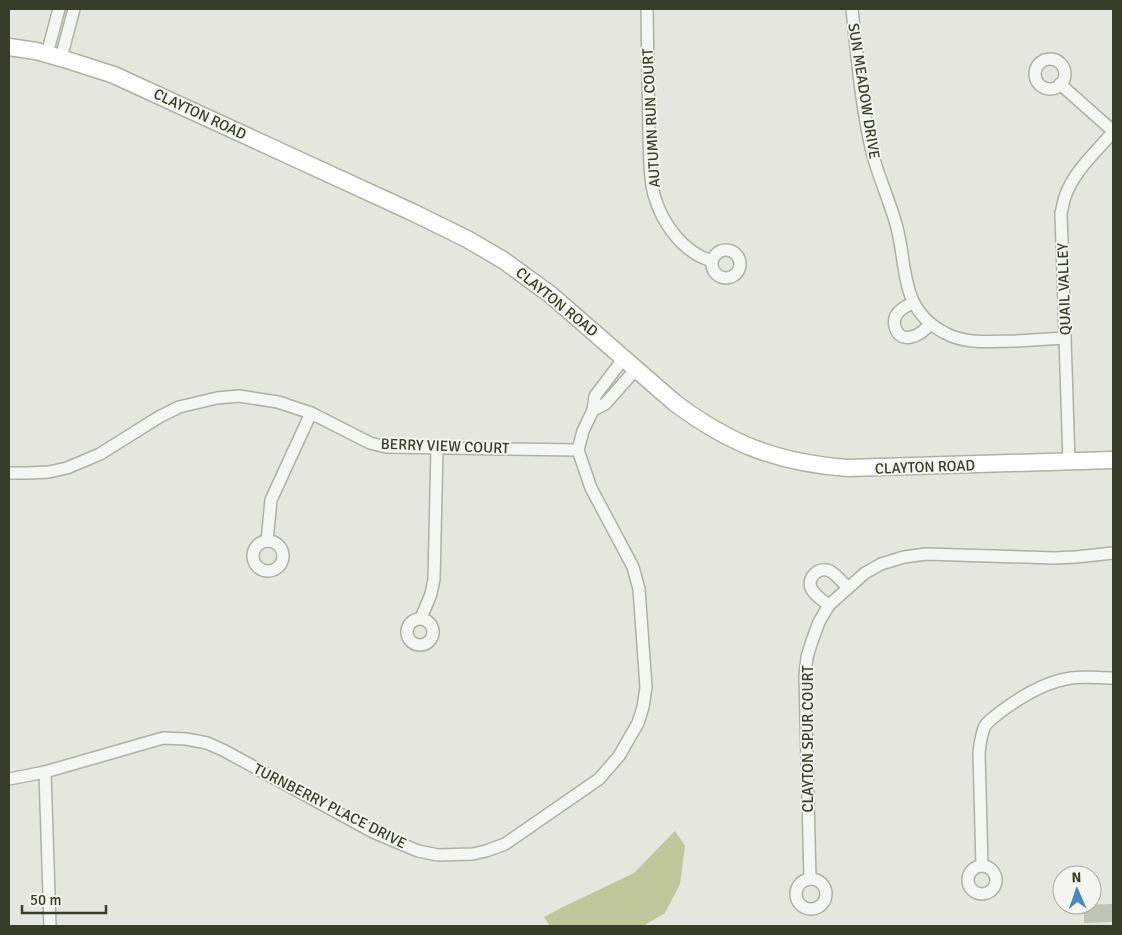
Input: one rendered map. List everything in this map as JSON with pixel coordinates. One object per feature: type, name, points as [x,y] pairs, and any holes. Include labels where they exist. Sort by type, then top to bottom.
[{"type":"main road","name":"CLAYTON ROAD","points":[[9,47],[54,56],[114,75],[461,236],[536,283],[675,403],[710,427],[767,454],[807,464],[868,469],[1113,460]]},
{"type":"street","points":[[54,56],[59,9]]},
{"type":"street","points":[[54,56],[74,9]]},
{"type":"street","name":"AUTUMN RUN COURT","points":[[647,9],[648,116],[651,179],[654,195],[659,209],[676,236],[698,256],[712,261]]},
{"type":"street","name":"SUN MEADOW DRIVE","points":[[852,9],[870,144],[896,221],[906,281],[913,302],[931,324],[944,333],[959,339],[976,342],[1065,338]]},
{"type":"street","points":[[1060,84],[1113,132]]},
{"type":"street","name":"QUAIL VALLEY","points":[[1069,462],[1061,212],[1071,183],[1113,132]]},
{"type":"street","points":[[913,302],[897,314],[894,322],[896,330],[903,337],[907,338],[916,336],[931,324]]},
{"type":"street","points":[[578,450],[582,431],[593,410],[595,396],[624,358]]},
{"type":"street","points":[[593,410],[605,404],[636,369]]},
{"type":"street","name":"BERRY VIEW COURT","points":[[9,473],[49,472],[67,468],[100,454],[179,407],[238,396],[278,402],[311,414],[370,443],[386,447],[578,450]]},
{"type":"street","points":[[267,541],[271,500],[311,414]]},
{"type":"street","points":[[421,618],[431,594],[434,580],[437,448]]},
{"type":"street","name":"TURNBERRY PLACE DRIVE","points":[[9,779],[45,772],[163,738],[186,739],[215,746],[373,832],[418,851],[438,855],[473,854],[505,844],[599,779],[619,756],[638,723],[646,687],[639,589],[633,567],[591,488],[578,450]]},
{"type":"street","name":"CLAYTON SPUR COURT","points":[[810,879],[805,676],[807,657],[812,641],[819,622],[829,605],[865,573],[881,564],[904,557],[926,554],[1054,558],[1113,554]]},
{"type":"street","points":[[829,605],[812,591],[811,580],[816,572],[829,570],[848,588]]},
{"type":"street","points":[[982,866],[979,753],[985,726],[1015,702],[1043,686],[1072,678],[1113,678]]},
{"type":"street","points":[[45,772],[50,926]]},
{"type":"shaded area","points":[[675,831],[685,846],[680,884],[665,913],[643,926],[550,926],[544,917],[634,873]]},
{"type":"building","points":[[1102,904],[1113,904],[1113,922],[1084,923],[1084,915],[1102,915]]}]
